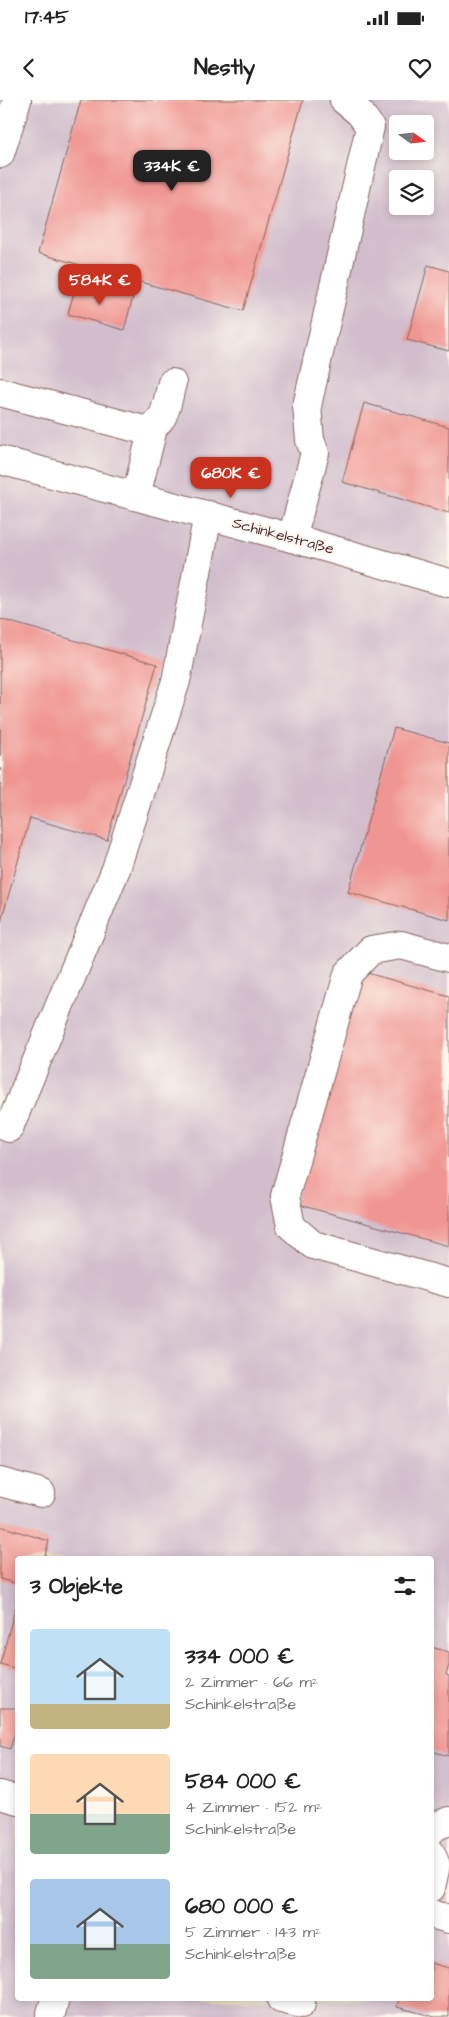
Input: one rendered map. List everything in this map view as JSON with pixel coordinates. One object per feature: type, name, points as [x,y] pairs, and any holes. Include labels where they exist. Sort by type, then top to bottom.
[{"type":"street","points":[[0,154],[17,100]]},
{"type":"street","points":[[292,538],[315,454],[310,440],[307,406],[370,127],[360,113],[344,100]]},
{"type":"street","points":[[0,392],[144,430],[153,428],[160,422],[172,383]]},
{"type":"street","points":[[136,496],[153,428]]},
{"type":"street","name":"Schinkelstraße","points":[[0,460],[292,538],[449,583]]},
{"type":"street","points":[[9,1128],[116,869],[176,681],[208,515]]},
{"type":"street","points":[[449,958],[401,945],[371,950],[348,974],[285,1196],[291,1226],[313,1245],[449,1283]]},
{"type":"street","points":[[0,1482],[41,1493]]},
{"type":"street","points":[[0,1795],[15,1799]]},
{"type":"street","points":[[434,1827],[449,1821]]},
{"type":"street","points":[[434,1860],[436,1865],[434,1874]]},
{"type":"street","points":[[434,1915],[449,1919]]},
{"type":"street","points":[[50,2017],[54,2001]]},
{"type":"shaded area","points":[[0,100],[449,100],[449,2017],[0,2017]]},
{"type":"building","points":[[81,100],[303,100],[243,311],[38,253]]},
{"type":"building","points":[[428,265],[449,271],[449,351],[407,340]]},
{"type":"building","points":[[77,281],[133,297],[124,330],[68,314]]},
{"type":"building","points":[[364,403],[449,427],[449,513],[342,482]]},
{"type":"building","points":[[0,619],[157,664],[107,840],[30,818],[1,922]]},
{"type":"building","points":[[394,728],[449,743],[449,920],[348,892]]},
{"type":"building","points":[[360,971],[449,996],[449,1246],[296,1204]]},
{"type":"building","points":[[0,1526],[49,1541],[45,1556],[15,1556],[15,1583],[0,1579]]},
{"type":"building","points":[[15,1609],[15,1668],[0,1664]]},
{"type":"building","points":[[434,1648],[449,1652],[449,1665],[446,1675],[449,1676],[449,1756],[434,1752]]},
{"type":"building","points":[[0,1708],[15,1708],[15,1733],[10,1749],[0,1746]]},
{"type":"building","points":[[434,1964],[449,1968],[449,2017],[435,2017],[397,2007],[398,2001],[434,2001]]}]
